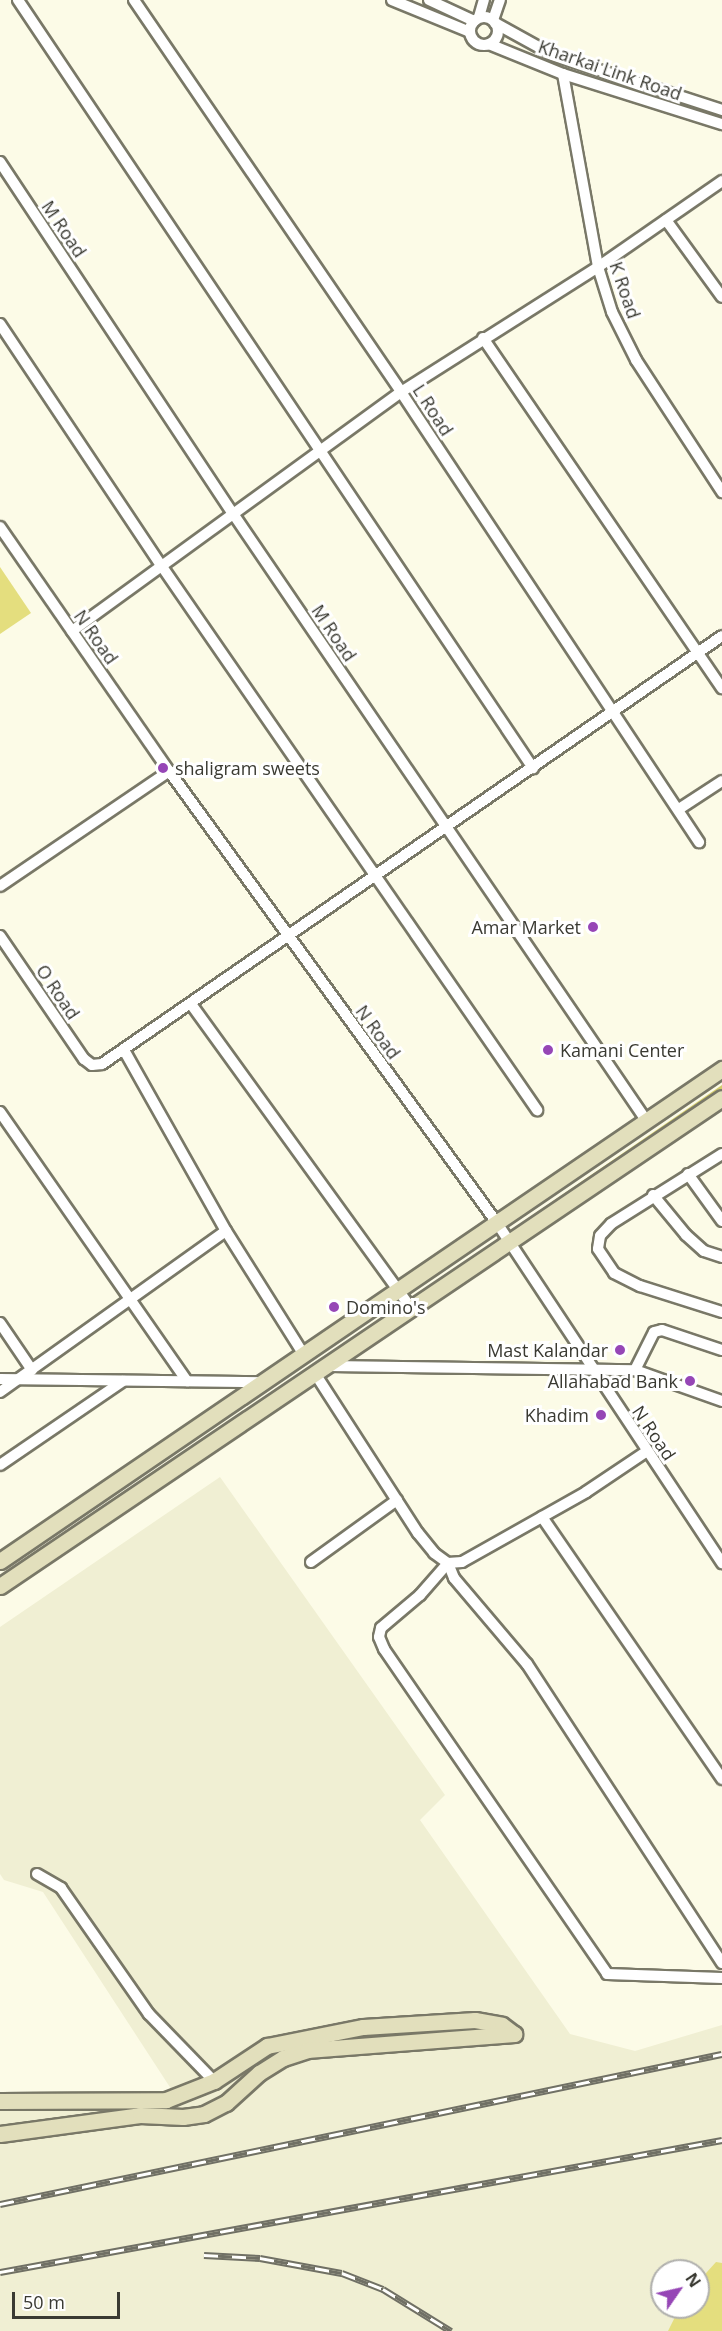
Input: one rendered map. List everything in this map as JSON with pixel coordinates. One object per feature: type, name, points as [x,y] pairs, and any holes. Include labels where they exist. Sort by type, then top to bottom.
[{"type":"street","points":[[18,0],[533,768]]},
{"type":"street","points":[[392,0],[470,32],[484,0]]},
{"type":"street","name":"Kharkai Link Road","points":[[429,0],[476,19],[494,22],[553,55],[722,110]]},
{"type":"street","points":[[489,44],[497,35],[494,22],[500,0]]},
{"type":"street","name":"L Road","points":[[137,2],[401,392],[699,842]]},
{"type":"street","name":"Kharkai Link Road","points":[[470,32],[477,43],[489,44],[563,74],[722,124]]},
{"type":"street","name":"K Road","points":[[563,74],[598,267],[612,312],[636,360],[722,492]]},
{"type":"street","name":"M Road","points":[[0,162],[234,515],[646,1120]]},
{"type":"street","points":[[72,631],[163,568],[320,449],[401,392],[598,267],[722,181]]},
{"type":"street","points":[[666,220],[722,297]]},
{"type":"street","points":[[0,324],[163,568],[537,1110]]},
{"type":"street","points":[[483,338],[722,688]]},
{"type":"street","name":"N Road","points":[[0,527],[169,771],[510,1243],[591,1370],[722,1563]]},
{"type":"street","points":[[304,1355],[226,1231],[124,1050],[722,636]]},
{"type":"street","points":[[0,886],[169,771]]},
{"type":"street","points":[[678,809],[722,781]]},
{"type":"street","name":"O Road","points":[[0,936],[92,1065],[102,1064],[124,1050]]},
{"type":"street","points":[[191,1004],[412,1309]]},
{"type":"street","points":[[0,1561],[266,1382],[722,1069]]},
{"type":"street","points":[[0,1586],[330,1366],[722,1098]]},
{"type":"street","points":[[0,1112],[188,1381]]},
{"type":"street","points":[[722,1154],[652,1195],[600,1236],[598,1249],[602,1261],[614,1273],[640,1286],[722,1312]]},
{"type":"street","points":[[688,1174],[722,1221]]},
{"type":"street","points":[[652,1195],[686,1235],[704,1251],[722,1257]]},
{"type":"street","points":[[0,1392],[226,1231]]},
{"type":"street","points":[[0,1323],[32,1370]]},
{"type":"street","points":[[635,1370],[654,1332],[662,1330],[722,1350]]},
{"type":"street","points":[[330,1366],[635,1370],[722,1401]]},
{"type":"street","points":[[316,1375],[434,1553],[448,1563],[454,1578],[527,1664],[722,1963]]},
{"type":"street","points":[[0,1379],[266,1382]]},
{"type":"street","points":[[0,1465],[123,1381]]},
{"type":"street","points":[[647,1451],[542,1517],[462,1562],[448,1563],[420,1595],[381,1628],[379,1637],[384,1649],[607,1974],[722,1978]]},
{"type":"street","points":[[311,1562],[397,1500]]},
{"type":"street","points":[[542,1517],[722,1779]]},
{"type":"street","points":[[37,1874],[61,1888],[149,2014],[214,2081]]},
{"type":"street","points":[[0,2101],[166,2100],[214,2081],[267,2046],[363,2027],[475,2020],[502,2025],[513,2034],[308,2050],[267,2068],[226,2103],[204,2114],[183,2117],[140,2115],[0,2134]]},
{"type":"shaded area","points":[[0,567],[31,613],[0,634]]},
{"type":"shaded area","points":[[722,1085],[722,1095],[517,1234],[514,1228]]},
{"type":"shaded area","points":[[220,1477],[445,1795],[420,1820],[570,2034],[635,2051],[722,2025],[722,2331],[0,2331],[0,2098],[177,2098],[43,1892],[4,1880],[0,1874],[0,1627]]},
{"type":"shaded area","points":[[716,2262],[722,2263],[722,2331],[668,2331],[674,2319],[710,2319],[710,2269]]},
{"type":"railway","points":[[0,2204],[722,2054]]},
{"type":"railway","points":[[0,2272],[722,2140]]},
{"type":"railway","points":[[204,2255],[260,2258],[342,2273],[383,2289],[451,2331]]},
{"type":"place","name":"shaligram sweets","points":[[163,768]]},
{"type":"place","name":"Amar Market","points":[[593,927]]},
{"type":"place","name":"Kamani Center","points":[[548,1050]]},
{"type":"place","name":"Domino's","points":[[334,1307]]},
{"type":"place","name":"Mast Kalandar","points":[[620,1350]]},
{"type":"place","name":"Allahabad Bank","points":[[690,1381]]},
{"type":"place","name":"Khadim","points":[[601,1415]]}]
